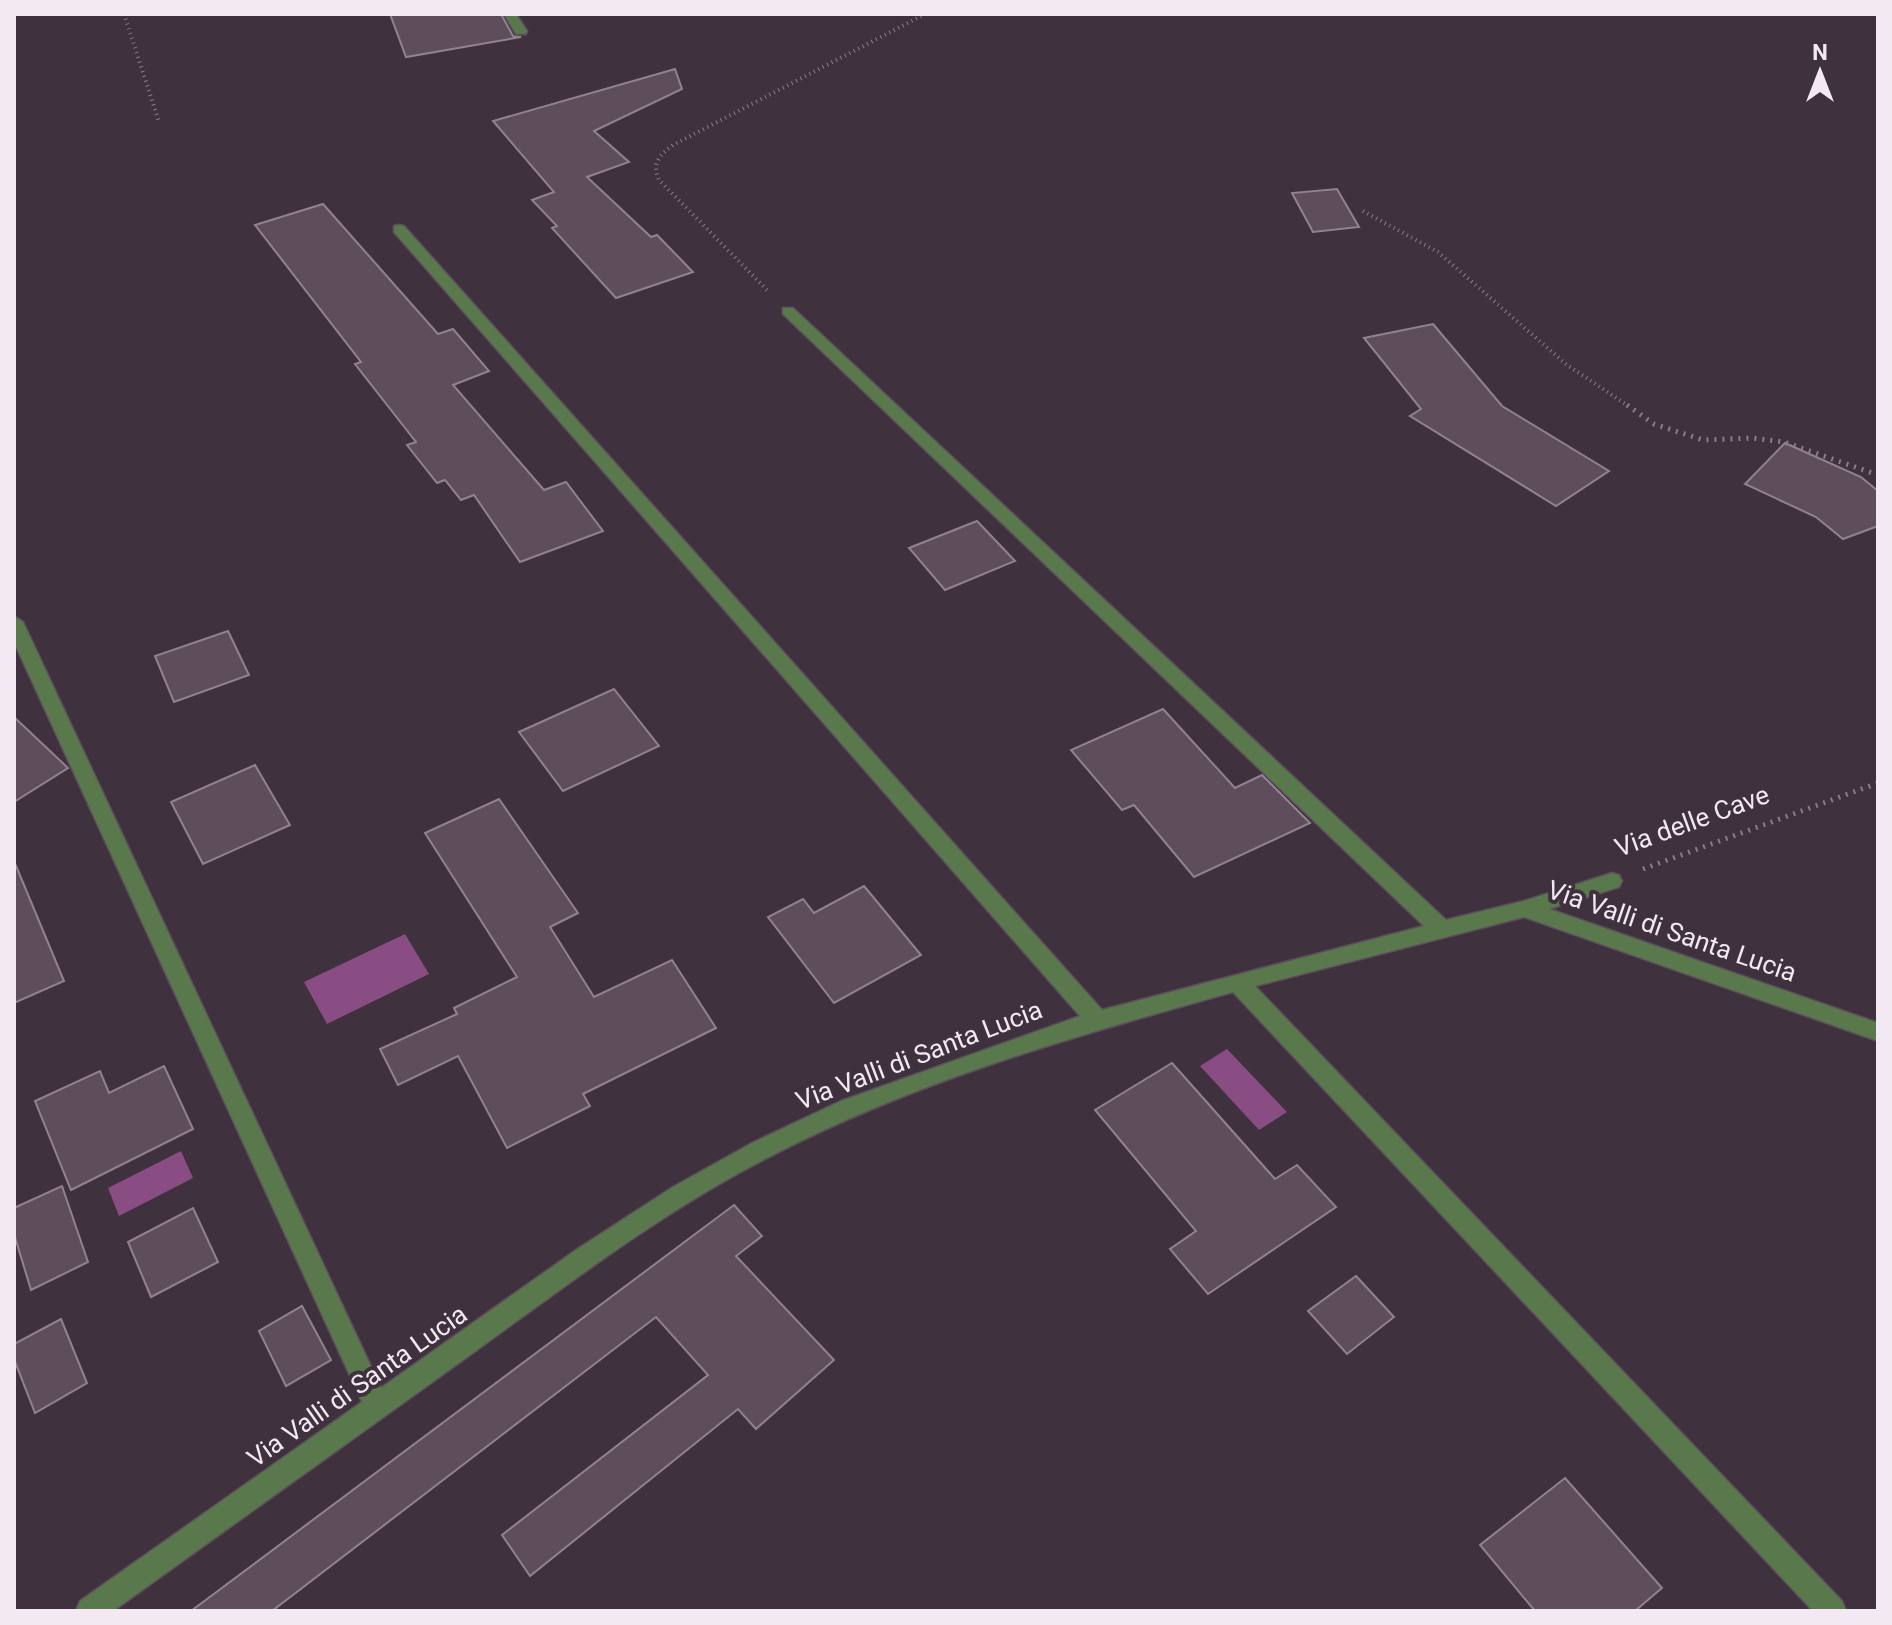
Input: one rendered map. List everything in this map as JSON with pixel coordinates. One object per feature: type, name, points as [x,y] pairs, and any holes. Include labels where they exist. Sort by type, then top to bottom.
[{"type":"street","points":[[510,14],[521,31]]},
{"type":"street","points":[[399,229],[1097,1020]]},
{"type":"street","points":[[788,311],[1443,931]]},
{"type":"street","points":[[14,622],[377,1407]]},
{"type":"street","name":"Via delle Cave","points":[[1524,909],[1612,881]]},
{"type":"street","name":"Via Valli di Santa Lucia","points":[[90,1611],[609,1242],[760,1150],[822,1119],[898,1088],[1097,1020],[1524,909],[1878,1032]]},
{"type":"street","points":[[1237,982],[1832,1611]]},
{"type":"path","points":[[124,14],[159,122]]},
{"type":"path","points":[[788,311],[659,180],[653,168],[654,162],[673,145],[925,14]]},
{"type":"path","points":[[1363,211],[1438,252],[1567,365],[1654,424],[1703,440],[1753,438],[1784,442],[1878,475]]},
{"type":"path","name":"Via delle Cave","points":[[1612,881],[1878,783]]},
{"type":"shaded area","points":[[405,934],[429,974],[327,1024],[304,982]]},
{"type":"shaded area","points":[[1227,1049],[1287,1112],[1259,1130],[1200,1066]]},
{"type":"shaded area","points":[[181,1151],[193,1178],[119,1216],[108,1188]]},
{"type":"building","points":[[390,14],[501,14],[513,36],[521,37],[406,57]]},
{"type":"building","points":[[675,69],[682,89],[594,131],[629,162],[587,177],[651,237],[657,235],[693,272],[616,298],[552,228],[557,226],[532,200],[554,192],[493,121]]},
{"type":"building","points":[[1337,189],[1359,227],[1313,232],[1292,193]]},
{"type":"building","points":[[323,204],[438,334],[453,329],[489,371],[453,385],[544,490],[566,482],[603,531],[520,562],[474,495],[461,500],[445,480],[437,483],[407,445],[416,442],[355,364],[361,362],[255,225]]},
{"type":"building","points":[[1433,324],[1502,406],[1609,471],[1556,506],[1410,416],[1421,409],[1364,338]]},
{"type":"building","points":[[1785,443],[1861,477],[1878,491],[1878,526],[1843,539],[1816,517],[1745,484]]},
{"type":"building","points":[[977,521],[1015,561],[945,590],[909,548]]},
{"type":"building","points":[[228,631],[249,675],[174,702],[155,656]]},
{"type":"building","points":[[614,689],[659,746],[563,791],[519,732]]},
{"type":"building","points":[[1163,709],[1235,788],[1262,775],[1310,823],[1194,877],[1134,805],[1122,810],[1071,750]]},
{"type":"building","points":[[14,717],[68,768],[14,802]]},
{"type":"building","points":[[255,765],[290,825],[203,864],[171,802]]},
{"type":"building","points":[[499,799],[578,913],[550,927],[594,997],[672,960],[716,1028],[583,1094],[590,1106],[507,1148],[458,1056],[398,1085],[380,1049],[457,1014],[454,1008],[517,977],[425,833]]},
{"type":"building","points":[[14,861],[64,981],[14,1003]]},
{"type":"building","points":[[864,886],[921,955],[834,1003],[768,917],[803,899],[814,913]]},
{"type":"building","points":[[1172,1063],[1275,1179],[1297,1165],[1336,1207],[1208,1294],[1170,1249],[1196,1231],[1095,1110]]},
{"type":"building","points":[[164,1066],[193,1129],[71,1190],[35,1101],[100,1071],[109,1093]]},
{"type":"building","points":[[62,1186],[88,1262],[31,1290],[14,1234],[14,1208]]},
{"type":"building","points":[[734,1205],[762,1236],[736,1256],[834,1360],[756,1429],[738,1409],[530,1576],[502,1535],[708,1375],[656,1317],[272,1611],[191,1611]]},
{"type":"building","points":[[193,1208],[218,1262],[151,1297],[128,1242]]},
{"type":"building","points":[[1356,1276],[1394,1317],[1347,1354],[1308,1311]]},
{"type":"building","points":[[302,1306],[331,1360],[286,1386],[259,1331]]},
{"type":"building","points":[[61,1319],[87,1383],[35,1413],[14,1359],[14,1344]]},
{"type":"building","points":[[1565,1478],[1662,1588],[1635,1611],[1535,1611],[1480,1545]]}]
